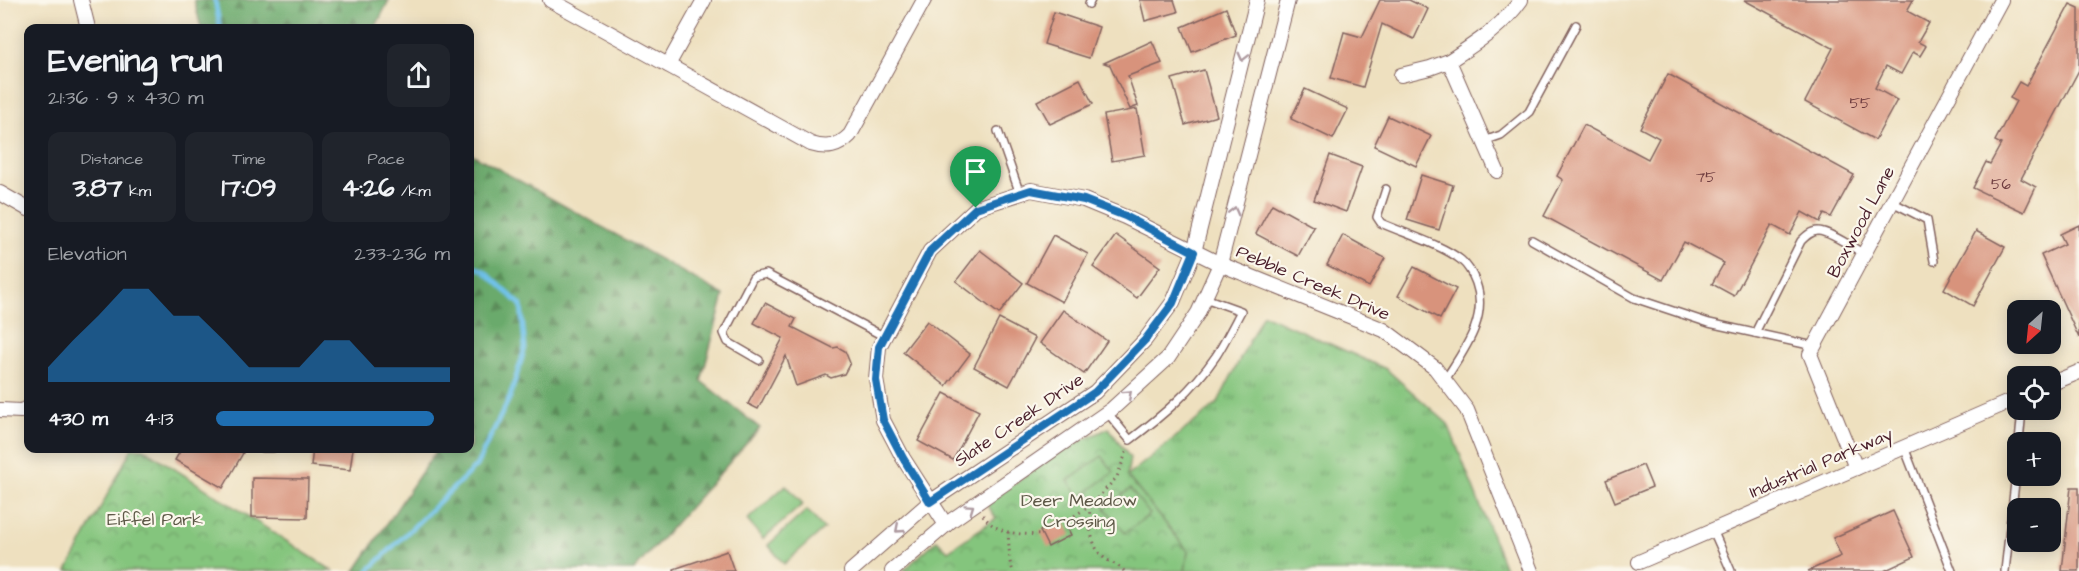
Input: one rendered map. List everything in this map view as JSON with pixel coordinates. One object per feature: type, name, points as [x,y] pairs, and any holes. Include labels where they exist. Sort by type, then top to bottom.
[{"type":"street","points":[[81,0],[87,24]]},
{"type":"street","points":[[550,0],[811,144],[821,147],[833,147],[842,143],[850,135],[924,0]]},
{"type":"street","points":[[669,65],[704,0]]},
{"type":"street","name":"Slate Creek Drive","points":[[851,571],[930,502],[1095,392],[1145,340],[1173,303],[1194,252],[1257,0]]},
{"type":"street","points":[[892,571],[946,525],[1107,412],[1168,358],[1198,313],[1220,264],[1288,0]]},
{"type":"street","points":[[1401,75],[1449,61],[1486,37],[1521,0]]},
{"type":"street","name":"Boxwood Lane","points":[[1814,346],[2001,0]]},
{"type":"street","points":[[1449,61],[1497,171]]},
{"type":"street","name":"Pebble Creek Drive","points":[[946,525],[903,458],[883,420],[876,380],[879,347],[930,251],[976,208],[1031,190],[1084,200],[1125,216],[1220,264],[1384,330],[1436,368],[1467,410],[1531,571]]},
{"type":"street","points":[[0,193],[24,207]]},
{"type":"street","points":[[1814,346],[1810,354],[1856,468]]},
{"type":"street","points":[[2061,379],[2079,372]]},
{"type":"street","name":"Industrial Parkway","points":[[1639,562],[2007,403]]},
{"type":"street","points":[[0,410],[24,410]]},
{"type":"lane","points":[[1484,141],[1502,135],[1529,112],[1576,25]]},
{"type":"lane","points":[[998,130],[1020,194]]},
{"type":"lane","points":[[1386,189],[1377,217],[1380,223],[1462,260],[1474,277],[1480,294],[1480,312],[1475,329],[1444,380]]},
{"type":"lane","points":[[1892,202],[1927,220],[1934,261]]},
{"type":"lane","points":[[1755,333],[1801,241],[1809,234],[1818,231],[1825,232],[1864,254]]},
{"type":"lane","points":[[1532,240],[1634,298],[1709,322],[1814,346]]},
{"type":"lane","points":[[759,360],[728,342],[724,333],[753,277],[766,274],[885,337]]},
{"type":"lane","points":[[1107,412],[1130,440],[1156,421],[1187,393],[1216,356],[1241,311],[1205,298]]},
{"type":"lane","points":[[1904,447],[1952,571]]},
{"type":"lane","points":[[2005,571],[2015,486]]},
{"type":"lane","points":[[1713,530],[1731,571]]},
{"type":"path","points":[[1064,522],[1085,511],[1117,477],[1130,440]]},
{"type":"path","points":[[975,504],[988,523],[1008,532],[1042,535]]},
{"type":"path","points":[[1091,505],[1092,531],[1098,550],[1103,557],[1124,571]]},
{"type":"path","points":[[1008,532],[1010,562],[1013,571]]},
{"type":"green space","points":[[194,0],[389,0],[377,24],[200,24]]},
{"type":"green space","points":[[474,155],[724,295],[701,381],[760,428],[634,570],[355,571],[434,453],[474,453]]},
{"type":"green space","points":[[1263,314],[1386,369],[1448,424],[1506,571],[1185,571],[1188,551],[1127,476],[1217,404]]},
{"type":"green space","name":"Deer Meadow Crossing","points":[[1109,428],[1130,458],[1127,476],[1188,551],[1185,571],[903,571],[937,540],[948,551],[996,518],[986,503],[1064,449]]},
{"type":"green space","name":"Eiffel Park","points":[[129,453],[150,453],[333,571],[67,571]]},
{"type":"green space","points":[[1102,456],[1114,472],[1080,497],[1068,481]]},
{"type":"green space","points":[[786,485],[803,504],[763,539],[747,520]]},
{"type":"green space","points":[[1130,489],[1150,514],[1125,533],[1105,508]]},
{"type":"green space","points":[[807,510],[824,529],[784,564],[768,545]]},
{"type":"building","points":[[1140,0],[1174,0],[1178,12],[1145,21]]},
{"type":"building","points":[[1380,0],[1409,0],[1428,9],[1414,39],[1382,24],[1363,87],[1331,78],[1344,32],[1362,37]]},
{"type":"building","points":[[1744,0],[1913,0],[1907,11],[1929,23],[1918,42],[1926,46],[1920,56],[1913,52],[1901,74],[1886,66],[1875,88],[1897,100],[1875,140],[1805,102],[1833,48]]},
{"type":"building","points":[[2070,4],[2079,8],[2079,70],[2021,179],[2036,187],[2024,212],[1973,188],[1986,162],[1990,164],[2001,144],[1995,141],[2016,101],[2010,98],[2019,82],[2026,86]]},
{"type":"building","points":[[1226,8],[1236,35],[1192,52],[1182,27]]},
{"type":"building","points":[[1054,12],[1099,27],[1089,58],[1044,44]]},
{"type":"building","points":[[1152,41],[1162,63],[1128,76],[1138,106],[1130,109],[1110,65],[1104,63]]},
{"type":"building","points":[[1204,70],[1217,116],[1185,125],[1172,79]]},
{"type":"building","points":[[1668,74],[1854,175],[1831,217],[1824,214],[1820,222],[1802,212],[1790,235],[1772,225],[1734,296],[1712,284],[1724,263],[1684,242],[1663,280],[1544,216],[1563,180],[1557,176],[1584,125],[1648,159],[1659,138],[1640,128]]},
{"type":"building","points":[[1080,79],[1093,104],[1050,124],[1037,101]]},
{"type":"building","points":[[1305,89],[1348,109],[1333,139],[1291,119]]},
{"type":"building","points":[[1137,109],[1145,155],[1112,161],[1104,115]]},
{"type":"building","points":[[1388,116],[1431,136],[1416,166],[1374,146]]},
{"type":"building","points":[[1330,155],[1362,167],[1346,212],[1314,200]]},
{"type":"building","points":[[1421,175],[1453,185],[1439,230],[1407,220]]},
{"type":"building","points":[[1272,204],[1314,227],[1298,256],[1256,234]]},
{"type":"building","points":[[2079,225],[2079,338],[2041,255],[2065,244],[2060,234]]},
{"type":"building","points":[[1976,231],[2005,247],[1973,306],[1944,289]]},
{"type":"building","points":[[1053,235],[1088,254],[1062,302],[1027,283]]},
{"type":"building","points":[[1116,235],[1160,267],[1137,298],[1093,267]]},
{"type":"building","points":[[1343,235],[1385,258],[1369,287],[1327,265]]},
{"type":"building","points":[[980,250],[1023,283],[999,314],[956,281]]},
{"type":"building","points":[[1414,267],[1456,289],[1440,319],[1398,296]]},
{"type":"building","points":[[765,303],[796,319],[792,327],[833,348],[838,347],[845,351],[850,363],[844,374],[831,378],[826,375],[796,386],[786,356],[758,409],[748,404],[783,338],[754,323]]},
{"type":"building","points":[[1063,310],[1107,341],[1084,374],[1040,343]]},
{"type":"building","points":[[999,319],[1035,338],[1009,386],[974,367]]},
{"type":"building","points":[[927,321],[970,354],[946,386],[903,352]]},
{"type":"building","points":[[944,393],[979,411],[953,460],[918,441]]},
{"type":"building","points":[[179,453],[243,453],[223,488],[175,460]]},
{"type":"building","points":[[312,453],[352,453],[350,470],[311,466]]},
{"type":"building","points":[[1643,465],[1652,487],[1615,502],[1606,480]]},
{"type":"building","points":[[252,478],[308,479],[307,518],[252,517]]},
{"type":"building","points":[[2071,487],[2079,487],[2079,571],[2062,571]]},
{"type":"building","points":[[1893,511],[1914,557],[1884,571],[1808,571],[1841,556],[1833,538]]},
{"type":"building","points":[[1063,519],[1071,535],[1048,547],[1040,531]]},
{"type":"building","points":[[727,551],[734,571],[674,571],[674,569]]},
{"type":"waterway","points":[[215,0],[219,24]]},
{"type":"waterway","points":[[368,571],[476,466],[510,397],[525,348],[521,305],[484,271],[474,266]]},
{"type":"route","points":[[1031,190],[1084,200],[1125,216],[1194,252],[1173,303],[1145,340],[1095,392],[930,502],[883,420],[876,380],[879,347],[930,251],[976,208],[1031,190]]}]
